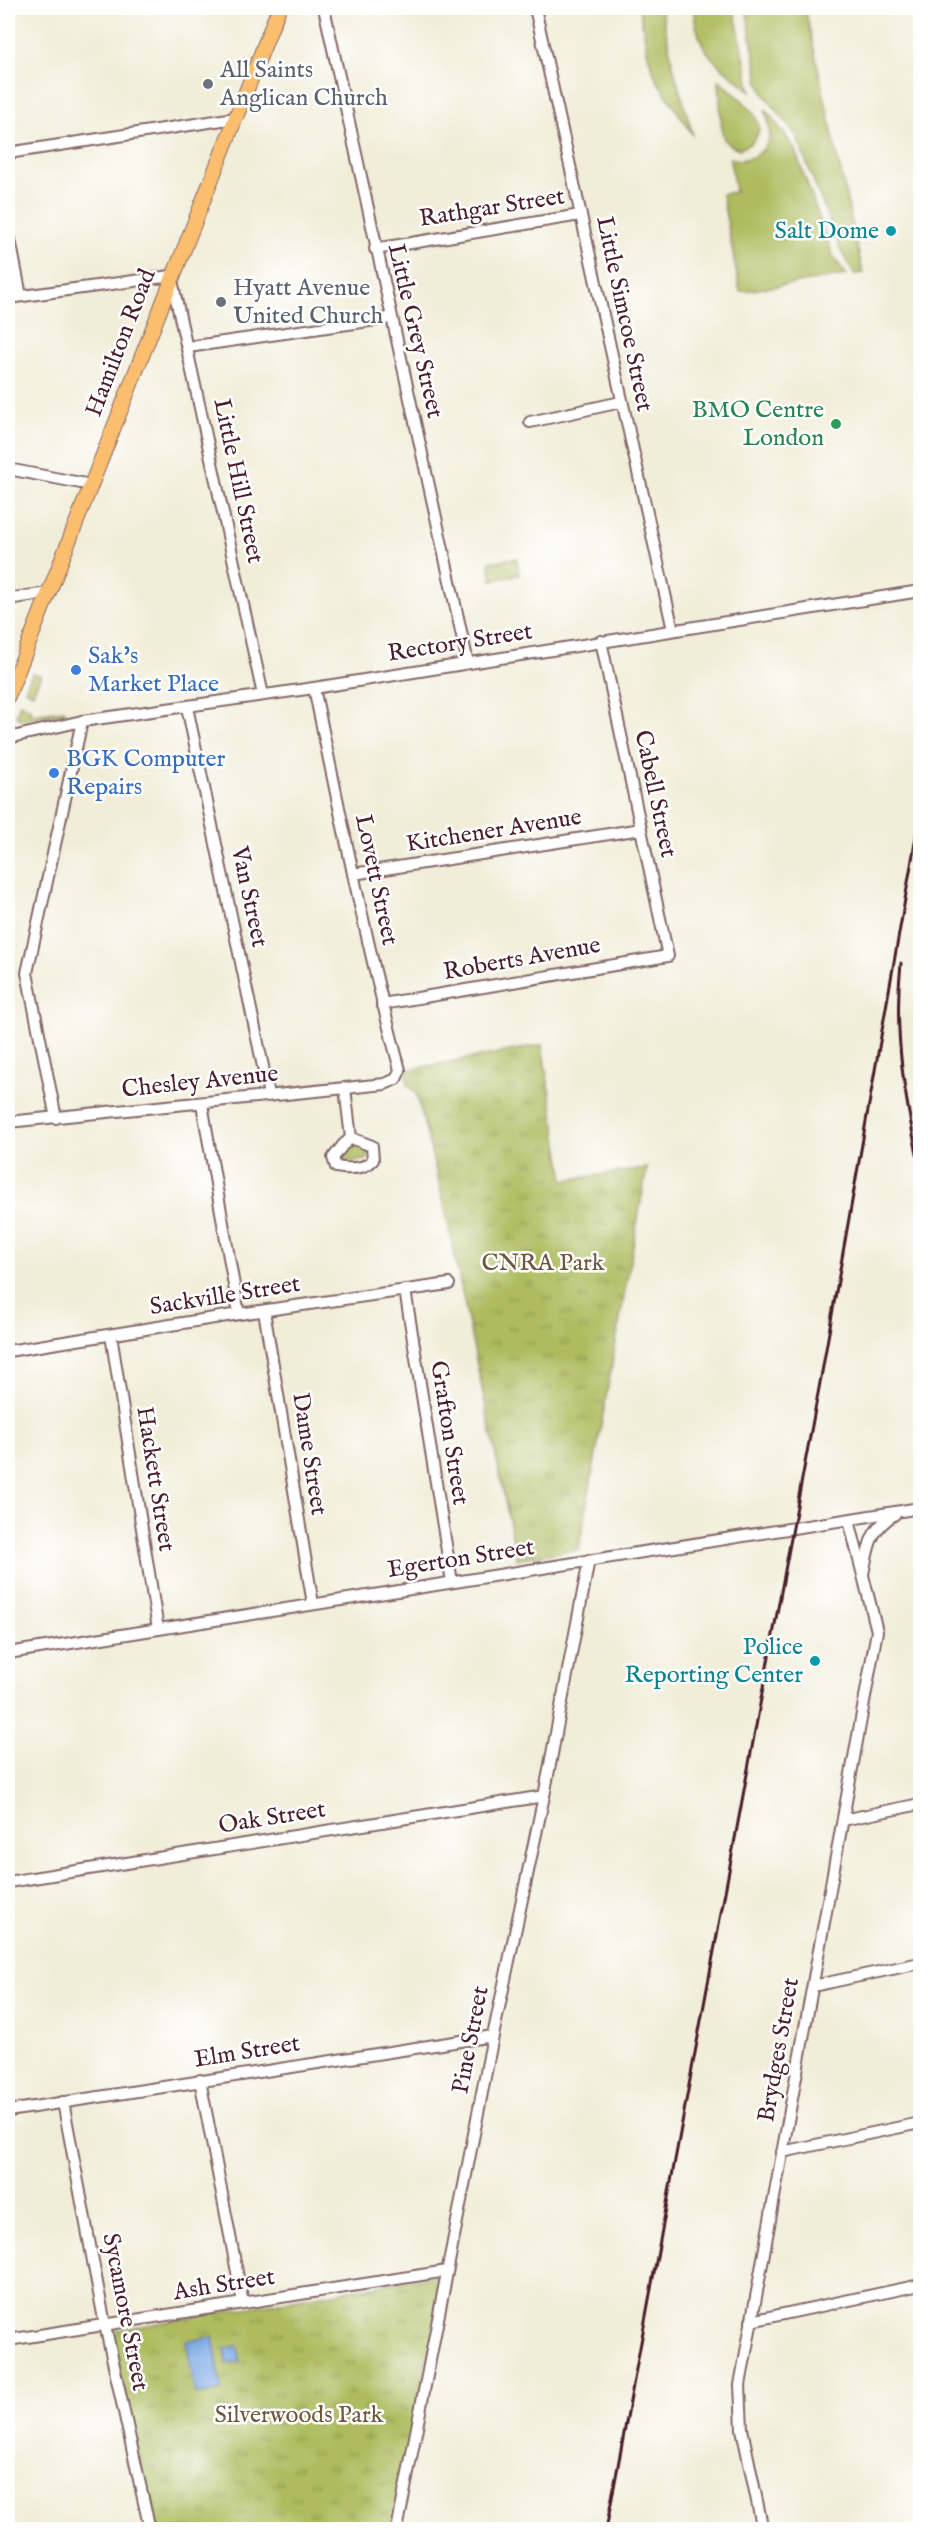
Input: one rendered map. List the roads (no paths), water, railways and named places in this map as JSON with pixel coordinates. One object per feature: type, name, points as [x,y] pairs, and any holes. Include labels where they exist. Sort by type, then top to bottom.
[{"type":"main road","name":"Hamilton Road","points":[[8,696],[171,276],[279,8]]},
{"type":"street","name":"Little Grey Street","points":[[324,8],[390,318],[468,663]]},
{"type":"street","name":"Little Simcoe Street","points":[[535,8],[673,630]]},
{"type":"street","points":[[8,153],[235,118]]},
{"type":"street","name":"Rathgar Street","points":[[375,249],[580,215]]},
{"type":"street","points":[[8,229],[21,296]]},
{"type":"street","points":[[8,298],[171,276]]},
{"type":"street","name":"Little Hill Street","points":[[171,276],[263,695]]},
{"type":"street","points":[[188,347],[390,318]]},
{"type":"street","points":[[530,422],[621,402]]},
{"type":"street","points":[[8,469],[91,485]]},
{"type":"street","name":"Rectory Street","points":[[8,738],[82,721],[187,707],[921,591]]},
{"type":"street","points":[[8,599],[48,593]]},
{"type":"street","name":"Cabell Street","points":[[601,641],[668,956]]},
{"type":"street","name":"Lovett Street","points":[[314,687],[352,874],[400,1070],[396,1079]]},
{"type":"street","name":"Van Street","points":[[187,707],[269,1095]]},
{"type":"street","points":[[56,1118],[27,973],[82,721]]},
{"type":"street","name":"Kitchener Avenue","points":[[352,874],[641,829]]},
{"type":"street","name":"Roberts Avenue","points":[[382,1004],[668,956]]},
{"type":"street","name":"Chesley Avenue","points":[[8,1122],[385,1084],[396,1079]]},
{"type":"street","points":[[345,1088],[351,1138]]},
{"type":"street","points":[[202,1104],[239,1314]]},
{"type":"street","name":"Sackville Street","points":[[8,1351],[239,1314],[449,1284]]},
{"type":"street","name":"Grafton Street","points":[[405,1290],[452,1582]]},
{"type":"street","name":"Dame Street","points":[[264,1311],[313,1604]]},
{"type":"street","name":"Hackett Street","points":[[111,1335],[158,1629]]},
{"type":"street","name":"Egerton Street","points":[[8,1653],[921,1508]]},
{"type":"street","points":[[862,1580],[871,1538],[878,1526],[897,1512]]},
{"type":"street","name":"Brydges Street","points":[[763,2529],[742,2429],[740,2385],[877,1631],[862,1580],[849,1520]]},
{"type":"street","name":"Pine Street","points":[[397,2529],[589,1560]]},
{"type":"street","name":"Oak Street","points":[[8,1882],[544,1796]]},
{"type":"street","points":[[843,1820],[921,1804]]},
{"type":"street","points":[[813,1986],[921,1963]]},
{"type":"street","name":"Elm Street","points":[[8,2111],[493,2036]]},
{"type":"street","points":[[200,2080],[243,2303]]},
{"type":"street","name":"Sycamore Street","points":[[63,2102],[105,2325],[150,2529]]},
{"type":"street","points":[[782,2152],[921,2124]]},
{"type":"street","name":"Ash Street","points":[[8,2340],[447,2271]]},
{"type":"street","points":[[752,2321],[921,2285]]},
{"type":"water","points":[[213,2337],[222,2390],[196,2395],[186,2341]]},
{"type":"water","points":[[238,2346],[240,2362],[226,2363],[225,2348]]},
{"type":"railway","points":[[606,2530],[822,1372],[920,814]]},
{"type":"railway","points":[[901,963],[898,1015],[902,1066],[920,1168]]},
{"type":"place","name":"All Saints Anglican Church","points":[[208,84]]},
{"type":"place","name":"Salt Dome","points":[[891,231]]},
{"type":"place","name":"Hyatt Avenue United Church","points":[[221,302]]},
{"type":"place","name":"BMO Centre London","points":[[836,424]]},
{"type":"place","name":"Sak's Market Place","points":[[76,670]]},
{"type":"place","name":"BGK Computer Repairs","points":[[54,773]]},
{"type":"place","name":"Police Reporting Center","points":[[815,1661]]},
{"type":"park label","name":"CNRA Park","points":[[543,1263]]},
{"type":"park label","name":"Silverwoods Park","points":[[299,2415]]}]
